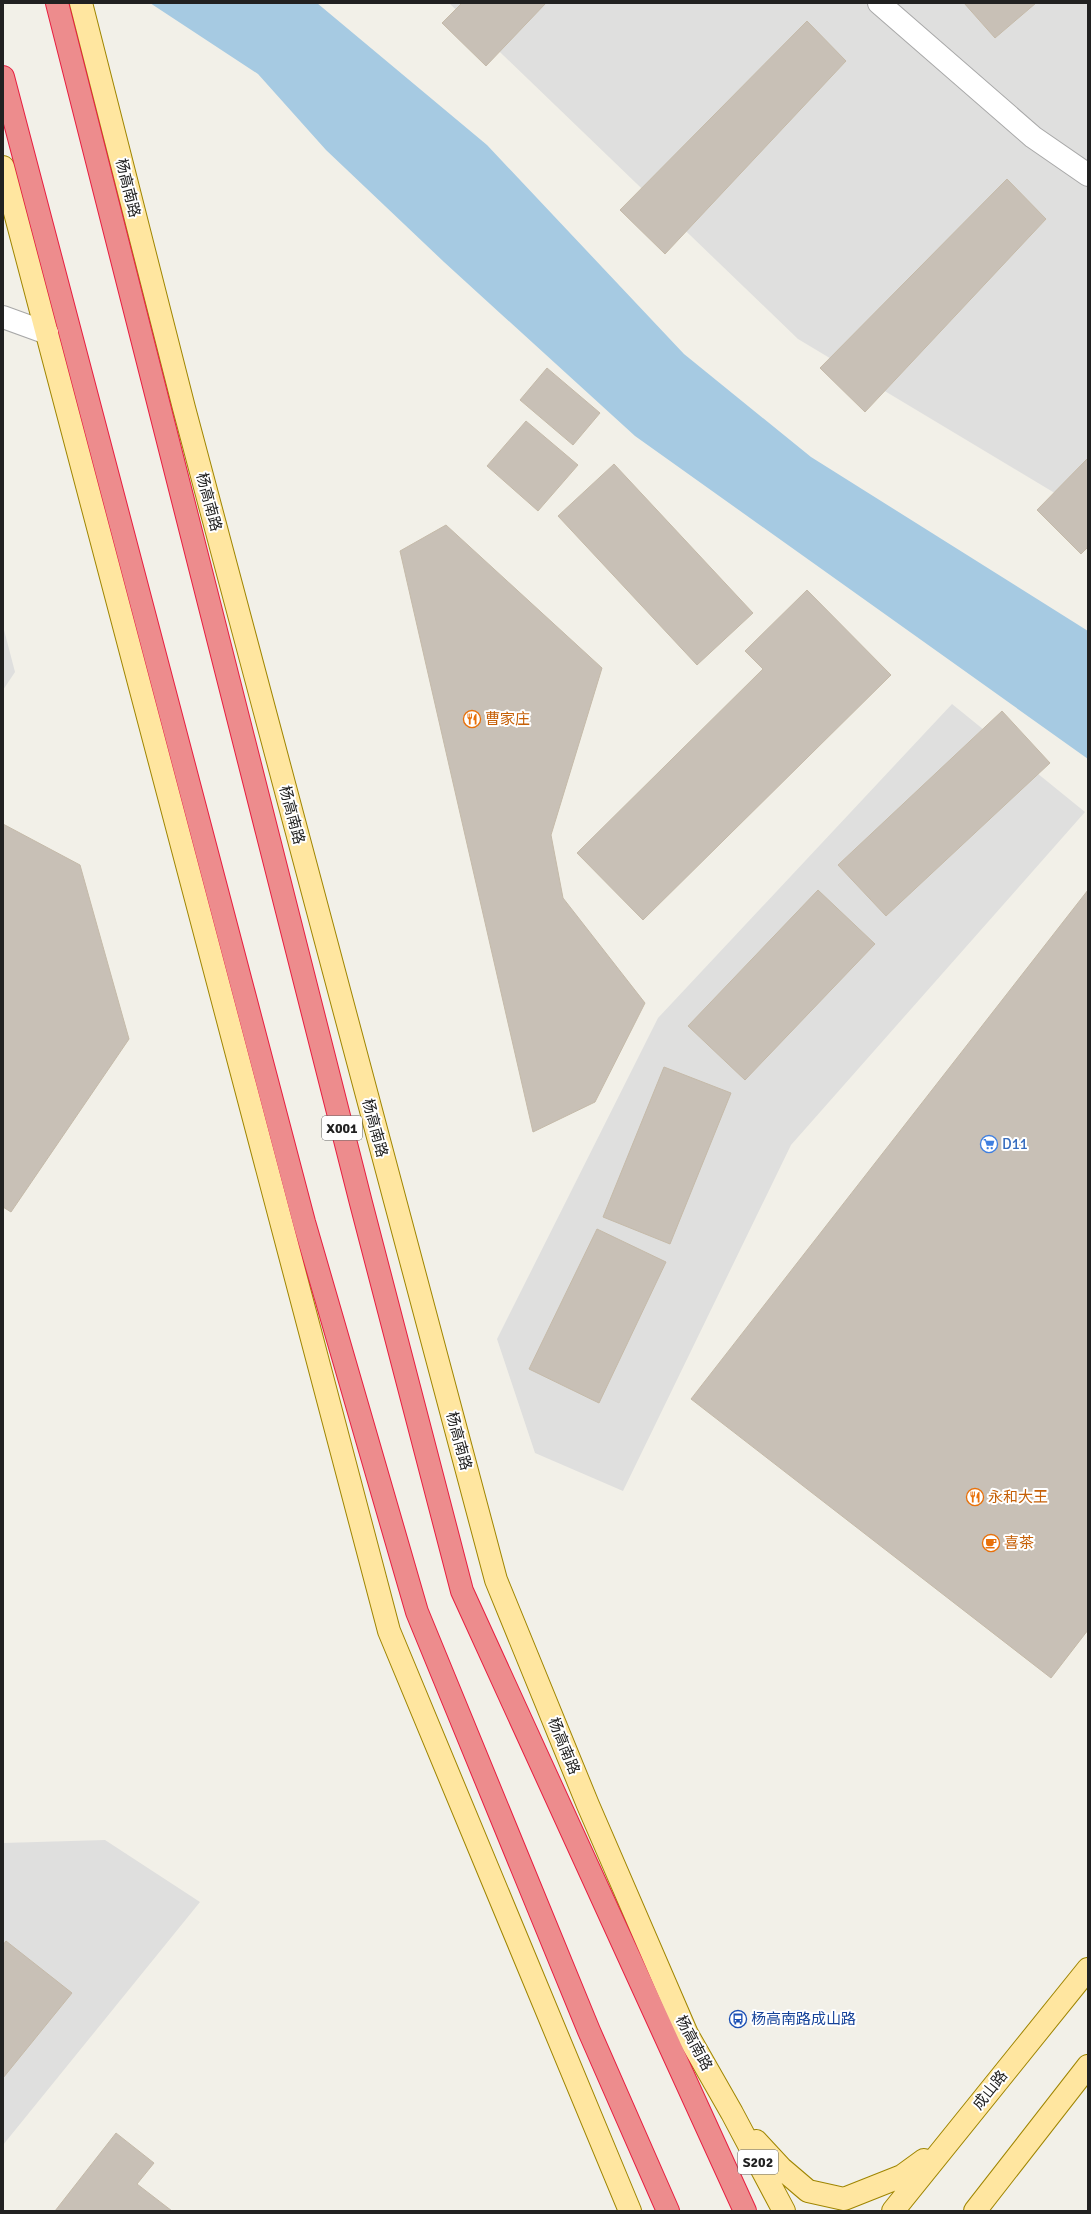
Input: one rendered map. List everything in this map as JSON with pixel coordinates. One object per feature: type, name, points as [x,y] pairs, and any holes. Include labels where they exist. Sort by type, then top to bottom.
[{"type":"highway","name":"杨高南路","points":[[57,3],[359,1195],[462,1591],[745,2211]]},
{"type":"highway","points":[[3,77],[304,1222],[417,1612],[589,2031],[668,2211]]},
{"type":"main road","name":"杨高南路","points":[[81,3],[186,415],[496,1580],[588,1805],[687,2034],[732,2113],[784,2211]]},
{"type":"main road","points":[[3,167],[389,1631],[630,2211]]},
{"type":"main road","name":"成山路","points":[[893,2211],[1088,1970]]},
{"type":"main road","points":[[974,2211],[1088,2066]]},
{"type":"main road","points":[[732,2113],[781,2168],[808,2191],[844,2199],[902,2176],[951,2140]]},
{"type":"lane","points":[[879,3],[1033,137],[1088,175]]},
{"type":"lane","points":[[3,317],[47,333]]},
{"type":"shaded area","points":[[449,3],[1088,3],[1088,513],[798,339]]},
{"type":"shaded area","points":[[3,626],[15,672],[3,690]]},
{"type":"shaded area","points":[[952,704],[1085,812],[791,1145],[623,1491],[535,1453],[497,1339],[658,1018]]},
{"type":"shaded area","points":[[105,1840],[200,1902],[3,2145],[3,1843]]},
{"type":"water","points":[[150,3],[317,3],[487,145],[684,354],[811,457],[1088,631],[1088,759],[635,436],[444,262],[326,150],[258,74]]},
{"type":"building","points":[[462,3],[546,3],[486,66],[442,23]]},
{"type":"building","points":[[964,3],[1036,3],[995,38]]},
{"type":"building","points":[[807,21],[846,61],[665,254],[620,210]]},
{"type":"building","points":[[1007,179],[1046,219],[865,412],[820,368]]},
{"type":"building","points":[[547,368],[600,413],[573,445],[520,400]]},
{"type":"building","points":[[526,421],[578,465],[538,511],[487,466]]},
{"type":"building","points":[[1088,458],[1088,547],[1081,554],[1037,510]]},
{"type":"building","points":[[614,464],[753,613],[697,665],[558,516]]},
{"type":"building","points":[[446,525],[602,668],[551,835],[563,898],[645,1003],[595,1102],[533,1132],[400,551]]},
{"type":"building","points":[[807,590],[891,675],[643,920],[577,853],[763,669],[745,651]]},
{"type":"building","points":[[1002,711],[1050,763],[886,916],[838,865]]},
{"type":"building","points":[[3,824],[80,865],[129,1039],[11,1212],[3,1207]]},
{"type":"building","points":[[818,890],[875,944],[745,1080],[688,1026]]},
{"type":"building","name":"D11","points":[[1088,890],[1088,1630],[1051,1678],[691,1399]]},
{"type":"building","points":[[664,1067],[731,1093],[670,1244],[603,1217]]},
{"type":"building","points":[[597,1229],[666,1262],[599,1403],[529,1369]]},
{"type":"building","points":[[6,1941],[72,1993],[3,2078],[3,1945]]},
{"type":"building","points":[[116,2133],[154,2163],[137,2184],[172,2211],[55,2211]]},
{"type":"place","name":"曹家庄","points":[[472,719]]},
{"type":"place","name":"D11","points":[[989,1144]]},
{"type":"place","name":"永和大王","points":[[975,1497]]},
{"type":"place","name":"喜茶","points":[[991,1543]]},
{"type":"place","name":"杨高南路成山路","points":[[738,2019]]}]
